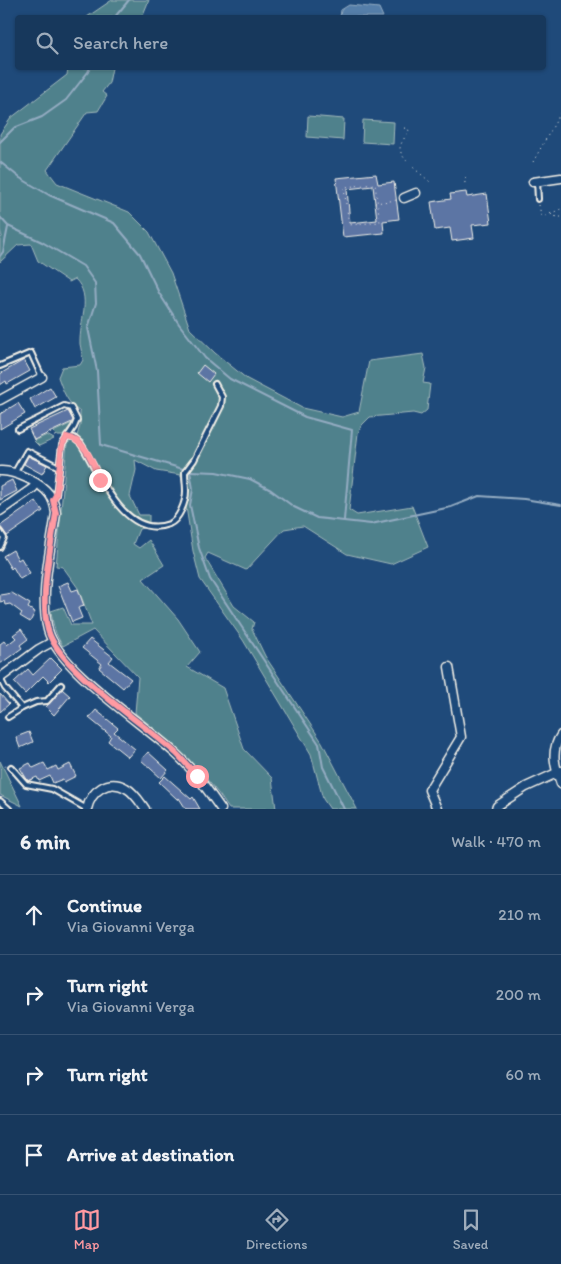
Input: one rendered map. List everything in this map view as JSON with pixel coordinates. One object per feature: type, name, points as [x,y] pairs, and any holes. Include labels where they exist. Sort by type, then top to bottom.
[{"type":"street","points":[[535,182],[561,178]]},
{"type":"street","points":[[400,199],[416,193]]},
{"type":"street","points":[[0,400],[42,377]]},
{"type":"street","points":[[0,471],[9,470],[15,472],[46,490],[53,500],[56,513],[44,599],[48,631],[52,642],[68,662],[87,680],[176,753],[197,776],[221,809]]},
{"type":"street","points":[[0,511],[36,484]]},
{"type":"street","points":[[0,678],[39,649],[52,642]]},
{"type":"street","points":[[437,809],[428,790],[461,737],[449,668]]},
{"type":"street","points":[[561,735],[554,750],[561,784]]},
{"type":"street","points":[[495,808],[526,787],[559,772]]},
{"type":"street","points":[[87,809],[94,793],[111,784],[126,788],[145,809]]},
{"type":"lane","points":[[535,182],[538,199]]},
{"type":"lane","points":[[0,366],[31,353],[42,377]]},
{"type":"lane","points":[[67,437],[74,438],[81,444],[113,500],[129,516],[142,524],[155,527],[171,523],[179,514],[186,493],[185,472],[194,460],[221,406],[222,397],[215,384]]},
{"type":"lane","points":[[18,429],[64,406],[71,408],[77,420],[62,445],[56,495],[53,500]]},
{"type":"lane","points":[[15,472],[27,451],[59,467]]},
{"type":"lane","points":[[0,532],[4,538],[0,548]]},
{"type":"lane","points":[[0,678],[5,688],[22,708]]},
{"type":"lane","points":[[8,717],[36,702],[47,701],[61,685]]},
{"type":"lane","points":[[11,767],[26,784],[52,789],[87,809]]},
{"type":"lane","points":[[0,801],[9,809]]},
{"type":"path","points":[[533,162],[561,112]]},
{"type":"path","points":[[404,128],[409,131],[400,147],[402,154],[422,177],[430,182]]},
{"type":"path","points":[[464,188],[466,176]]},
{"type":"path","points":[[346,204],[344,187],[375,184],[380,222],[349,225],[348,210]]},
{"type":"path","points":[[376,203],[400,199]]},
{"type":"path","points":[[538,199],[541,214],[545,216],[561,209]]},
{"type":"path","points":[[551,214],[561,217]]},
{"type":"path","points":[[50,432],[56,437]]},
{"type":"green space","points":[[112,0],[149,0],[143,15],[90,15]]},
{"type":"green space","points":[[68,70],[112,70],[109,83],[102,92],[107,96],[98,111],[87,112],[47,170],[57,183],[129,212],[149,232],[171,273],[190,329],[215,353],[247,379],[302,408],[342,417],[359,412],[369,361],[423,354],[426,368],[423,383],[430,384],[427,410],[421,415],[413,413],[370,417],[362,425],[358,433],[349,510],[357,515],[412,506],[428,547],[391,564],[347,554],[303,526],[284,529],[246,570],[208,553],[205,558],[234,606],[254,622],[252,629],[265,656],[322,742],[357,809],[330,809],[323,799],[311,754],[243,640],[200,579],[193,551],[181,475],[156,471],[135,460],[136,470],[130,496],[139,515],[149,515],[149,527],[139,529],[133,544],[139,548],[149,540],[164,565],[143,579],[178,619],[200,652],[187,667],[223,688],[244,749],[272,778],[276,809],[229,809],[198,769],[135,713],[138,677],[93,630],[63,646],[56,634],[51,611],[63,607],[71,625],[92,625],[78,588],[63,567],[56,566],[67,443],[76,439],[80,426],[80,412],[69,401],[58,377],[62,367],[80,365],[83,360],[80,336],[84,301],[83,293],[75,279],[69,282],[38,261],[31,244],[18,245],[0,262],[0,239],[2,237],[0,230],[0,134],[11,118],[67,75]]},
{"type":"green space","points":[[308,116],[344,119],[343,140],[307,137]]},
{"type":"green space","points":[[363,120],[394,122],[393,144],[362,142]]},
{"type":"green space","points":[[72,423],[63,436],[57,436],[53,432]]},
{"type":"green space","points":[[47,435],[54,439],[39,446],[34,441]]},
{"type":"green space","points":[[0,761],[22,806],[0,795]]},
{"type":"water","points":[[349,5],[379,8],[382,15],[340,15],[341,10]]},
{"type":"building","points":[[376,174],[378,184],[394,182],[399,219],[383,221],[384,233],[343,237],[336,178]],"holes":[[[373,186],[377,220],[350,223],[347,189]]]},
{"type":"building","points":[[466,192],[467,197],[487,194],[491,223],[472,225],[474,238],[452,241],[450,228],[435,230],[431,202],[451,199],[450,194]]},
{"type":"building","points":[[24,360],[30,371],[7,384],[6,381],[0,385],[0,374]]},
{"type":"building","points":[[203,365],[214,374],[208,382],[197,373]]},
{"type":"building","points":[[50,387],[56,397],[35,409],[30,399]]},
{"type":"building","points":[[18,403],[25,414],[0,429],[0,414]]},
{"type":"building","points":[[68,411],[73,420],[72,422],[34,440],[29,429]]},
{"type":"building","points":[[28,456],[47,465],[42,474],[24,464]]},
{"type":"building","points":[[12,480],[17,491],[0,500],[0,486]]},
{"type":"building","points":[[36,501],[43,511],[7,536],[0,526]]},
{"type":"building","points":[[13,550],[18,560],[21,558],[30,573],[20,579],[13,567],[11,569],[3,556]]},
{"type":"building","points":[[68,582],[72,591],[78,589],[84,606],[78,608],[82,618],[72,622],[58,586]]},
{"type":"building","points":[[12,593],[30,604],[28,608],[35,612],[30,622],[20,616],[22,613],[10,604],[5,605],[4,601],[0,602],[0,595]]},
{"type":"building","points":[[21,629],[28,639],[20,645],[22,648],[0,664],[0,644],[4,641],[7,645],[16,638],[13,635]]},
{"type":"building","points":[[90,639],[113,657],[109,662],[131,679],[123,688],[99,668],[102,664],[82,648]]},
{"type":"building","points":[[51,658],[62,669],[49,682],[43,676],[25,694],[14,682],[28,669],[33,675]]},
{"type":"building","points":[[62,689],[70,696],[54,715],[46,707]]},
{"type":"building","points":[[0,694],[9,704],[0,712]]},
{"type":"building","points":[[96,710],[118,728],[114,732],[135,749],[128,757],[108,741],[111,736],[89,718]]},
{"type":"building","points":[[29,732],[33,742],[20,748],[16,737]]},
{"type":"building","points":[[148,752],[168,770],[161,778],[141,760]]},
{"type":"building","points":[[30,763],[33,768],[44,763],[48,770],[56,766],[58,770],[70,764],[76,776],[64,782],[63,779],[53,783],[50,776],[39,781],[37,777],[28,781],[20,768]]},
{"type":"building","points":[[165,776],[191,799],[193,797],[200,809],[186,809],[179,798],[178,800],[159,782]]},
{"type":"waterway","points":[[116,15],[129,0]]},
{"type":"waterway","points":[[0,142],[14,128],[42,117],[66,100],[89,70]]},
{"type":"waterway","points":[[0,162],[20,178],[49,195],[114,223],[140,254],[159,293],[179,324],[205,358],[230,379],[305,417],[352,430],[344,520]]},
{"type":"waterway","points":[[0,217],[8,226],[42,242],[83,266],[95,283],[96,303],[88,328],[97,371],[101,445],[190,471],[193,489],[190,505],[199,548],[210,579],[319,744],[323,767],[344,809]]},
{"type":"waterway","points":[[0,256],[3,252],[8,227]]},
{"type":"waterway","points":[[190,471],[216,472],[250,479],[271,490],[294,507],[317,518],[371,524],[451,507],[479,496],[524,499],[561,505]]},
{"type":"route","points":[[100,480],[81,444],[74,438],[67,437],[62,445],[56,495],[53,500],[56,513],[44,599],[48,631],[52,642],[68,662],[87,680],[176,753],[197,776]]}]
